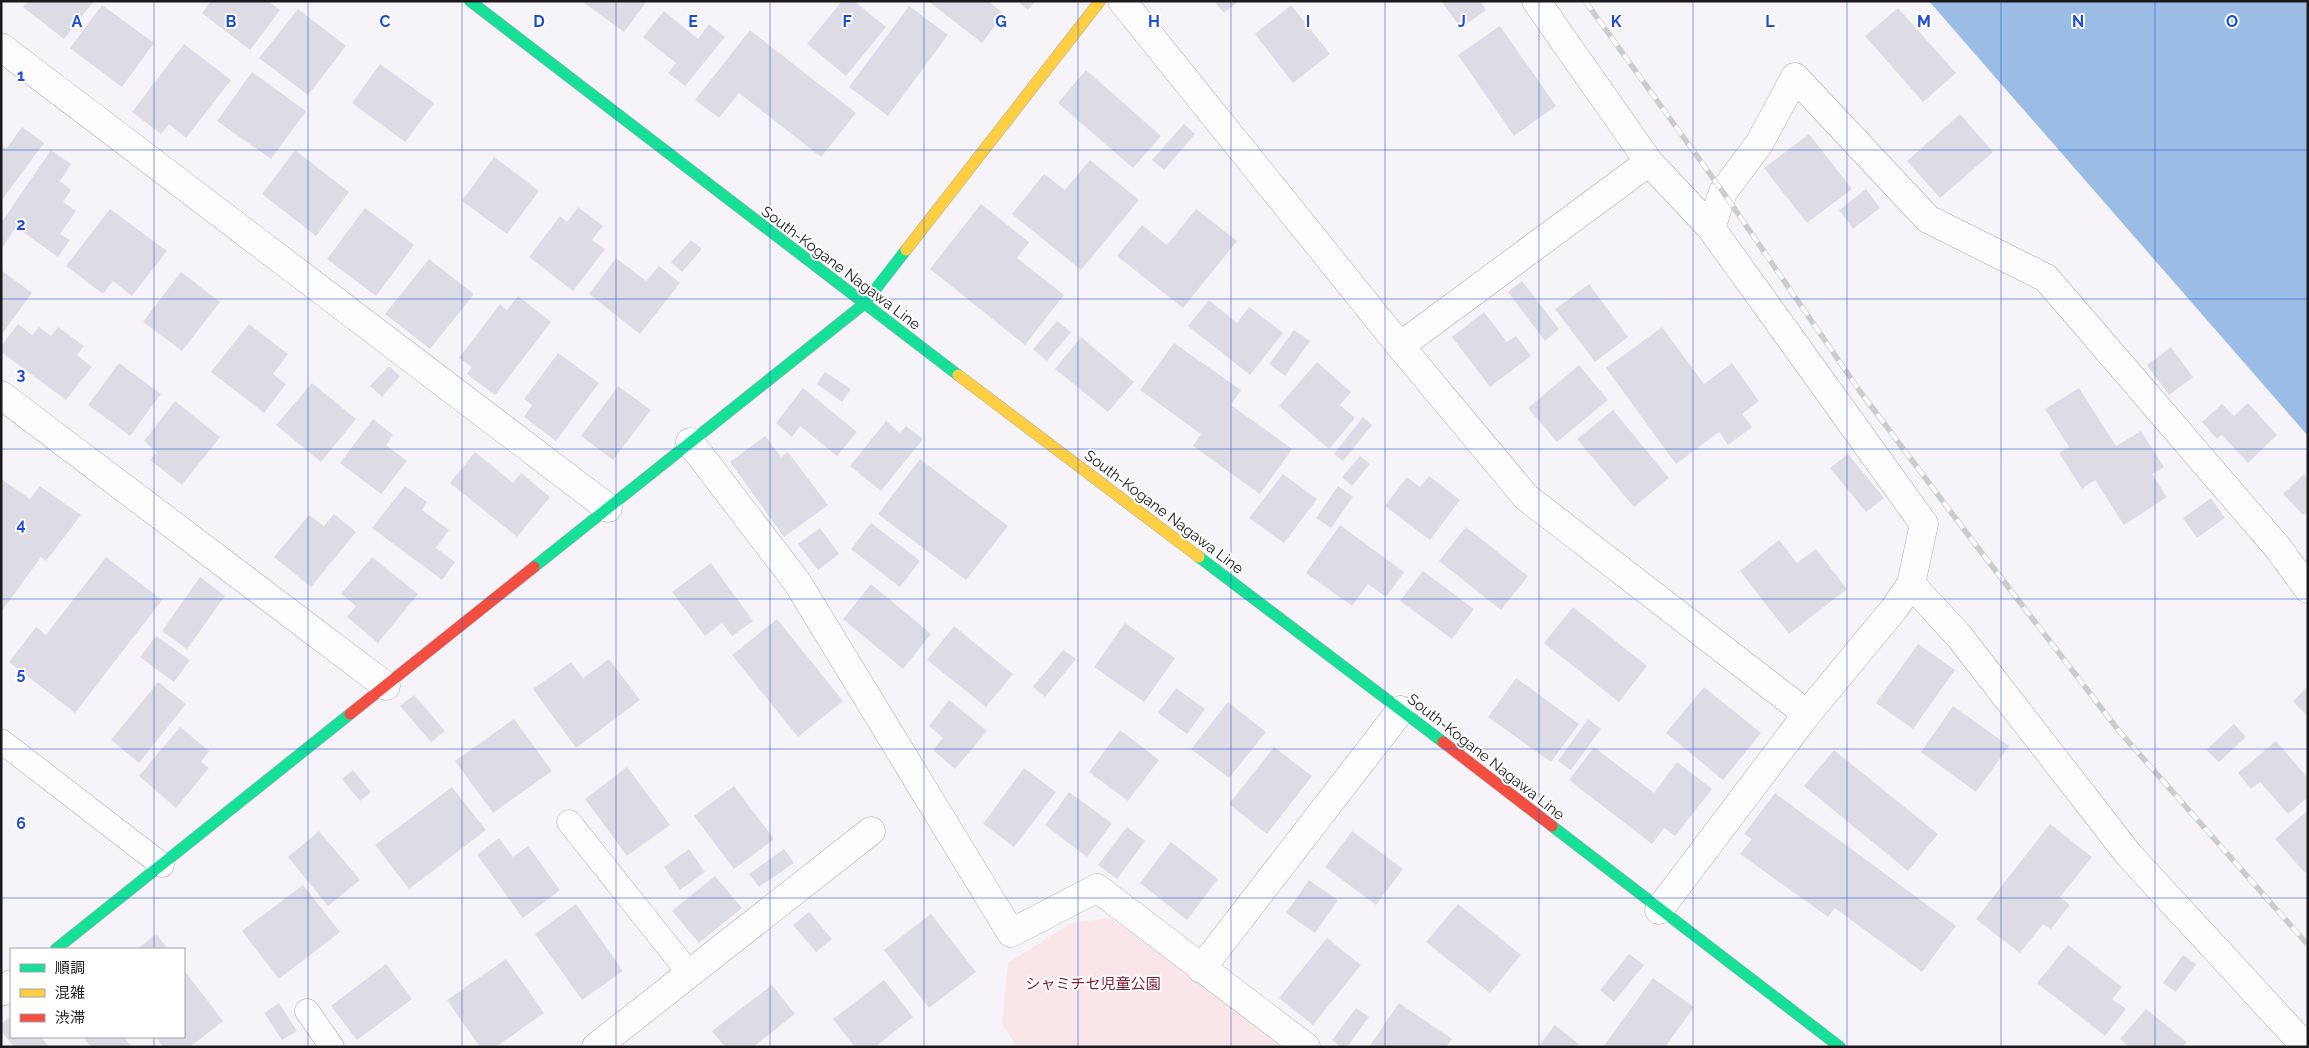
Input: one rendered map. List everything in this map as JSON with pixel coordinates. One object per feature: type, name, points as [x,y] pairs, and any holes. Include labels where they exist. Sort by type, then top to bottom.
[{"type":"main road","name":"South-Kogane Nagawa Line","points":[[470,1],[864,304],[1401,710],[1659,910],[1840,1047]]},
{"type":"main road","points":[[57,948],[864,304],[1100,1]]},
{"type":"street","points":[[1122,1],[1400,346],[1526,497],[1807,714]]},
{"type":"street","points":[[1536,1],[1648,162],[1711,228],[1924,524],[1911,584],[1894,609],[1807,714],[1659,910]]},
{"type":"street","points":[[1,48],[608,508]]},
{"type":"street","points":[[1711,228],[1722,192],[1759,144],[1795,77],[1928,219],[2046,278],[2278,548],[2308,589]]},
{"type":"street","points":[[1400,346],[1648,162]]},
{"type":"street","points":[[1,395],[386,686]]},
{"type":"street","points":[[690,442],[797,582],[1011,933],[1097,888],[1306,1047]]},
{"type":"street","points":[[1911,584],[1959,636],[2129,856],[2306,1047]]},
{"type":"street","points":[[1201,969],[1401,710]]},
{"type":"street","points":[[596,1047],[871,832]]},
{"type":"lane","points":[[1,741],[162,865]]},
{"type":"lane","points":[[569,822],[690,974]]},
{"type":"lane","points":[[306,1011],[332,1047]]},
{"type":"green space","name":"シャミチセ児童公園","points":[[1111,918],[1252,1021],[1283,1047],[1017,1047],[1002,1024],[1008,963],[1071,923]]},
{"type":"water","points":[[1929,1],[2308,1],[2308,436],[1948,23]]},
{"type":"building","points":[[28,1],[94,1],[64,39],[23,7]]},
{"type":"building","points":[[211,1],[268,1],[280,10],[250,50],[202,13]]},
{"type":"building","points":[[586,1],[647,1],[624,32],[584,3]]},
{"type":"building","points":[[842,1],[854,1],[886,27],[846,76],[807,44]]},
{"type":"building","points":[[928,1],[988,1],[1004,14],[982,43]]},
{"type":"building","points":[[1017,1],[1035,1],[1028,10]]},
{"type":"building","points":[[1214,1],[1239,1],[1224,13]]},
{"type":"building","points":[[1441,1],[1480,1],[1486,10],[1461,28]]},
{"type":"building","points":[[102,5],[154,43],[122,87],[70,48]]},
{"type":"building","points":[[1291,5],[1330,54],[1293,83],[1255,34]]},
{"type":"building","points":[[909,6],[948,35],[888,116],[849,87]]},
{"type":"building","points":[[1898,8],[1956,73],[1923,102],[1865,36]]},
{"type":"building","points":[[298,9],[346,46],[308,95],[259,58]]},
{"type":"building","points":[[664,11],[698,39],[709,24],[725,37],[685,86],[668,73],[676,63],[643,37]]},
{"type":"building","points":[[1500,26],[1556,106],[1514,136],[1458,55]]},
{"type":"building","points":[[750,30],[856,113],[821,157],[739,93],[719,118],[695,100]]},
{"type":"building","points":[[184,44],[231,80],[186,138],[169,124],[161,134],[132,112]]},
{"type":"building","points":[[380,64],[434,103],[405,142],[352,103]]},
{"type":"building","points":[[1086,70],[1161,136],[1133,168],[1058,103]]},
{"type":"building","points":[[252,72],[306,111],[271,159],[217,121]]},
{"type":"building","points":[[1960,114],[1993,152],[1940,198],[1907,161]]},
{"type":"building","points":[[1184,124],[1195,134],[1164,170],[1152,160]]},
{"type":"building","points":[[22,127],[44,143],[1,201],[1,145],[6,149]]},
{"type":"building","points":[[1809,134],[1852,189],[1807,223],[1764,168]]},
{"type":"building","points":[[51,150],[71,164],[60,181],[71,190],[63,202],[76,211],[60,234],[70,240],[58,257],[16,227],[1,249],[1,223]]},
{"type":"building","points":[[295,150],[349,192],[316,236],[262,194]]},
{"type":"building","points":[[494,157],[539,191],[507,234],[462,201]]},
{"type":"building","points":[[1090,160],[1139,200],[1081,270],[1012,214],[1044,174],[1065,190]]},
{"type":"building","points":[[1866,189],[1880,208],[1853,229],[1839,210]]},
{"type":"building","points":[[981,204],[1029,242],[1017,258],[1064,295],[1025,345],[930,269]]},
{"type":"building","points":[[578,207],[603,226],[592,240],[605,249],[573,291],[529,257],[560,216],[567,222]]},
{"type":"building","points":[[365,208],[414,245],[376,296],[327,259]]},
{"type":"building","points":[[110,209],[167,251],[132,296],[113,281],[103,294],[66,266]]},
{"type":"building","points":[[1196,209],[1237,241],[1183,308],[1117,256],[1142,225],[1167,245]]},
{"type":"building","points":[[691,240],[702,249],[682,272],[671,262]]},
{"type":"building","points":[[616,258],[646,281],[659,266],[680,283],[640,334],[589,294]]},
{"type":"building","points":[[429,259],[474,294],[430,349],[385,314]]},
{"type":"building","points":[[1,270],[32,293],[1,335]]},
{"type":"building","points":[[181,272],[220,302],[182,351],[143,322]]},
{"type":"building","points":[[1522,281],[1559,329],[1545,341],[1508,292]]},
{"type":"building","points":[[1589,284],[1628,337],[1595,362],[1555,309]]},
{"type":"building","points":[[518,296],[551,322],[495,395],[467,374],[472,367],[459,358],[500,304],[507,310]]},
{"type":"building","points":[[1209,300],[1237,323],[1249,307],[1283,333],[1250,375],[1188,326]]},
{"type":"building","points":[[1484,312],[1507,342],[1516,336],[1531,356],[1490,387],[1452,337]]},
{"type":"building","points":[[1057,321],[1071,332],[1047,361],[1033,349]]},
{"type":"building","points":[[18,324],[32,335],[39,327],[51,336],[58,327],[84,346],[77,355],[92,367],[66,400],[1,352],[1,346]]},
{"type":"building","points":[[249,324],[288,354],[273,374],[286,384],[264,413],[211,372]]},
{"type":"building","points":[[1662,327],[1704,384],[1732,363],[1759,401],[1742,414],[1752,427],[1728,445],[1719,432],[1676,464],[1606,368]]},
{"type":"building","points":[[1294,330],[1310,341],[1285,376],[1269,364]]},
{"type":"building","points":[[1081,337],[1134,382],[1108,412],[1055,369]]},
{"type":"building","points":[[1174,343],[1241,390],[1231,405],[1292,449],[1260,494],[1193,446],[1201,434],[1140,390]]},
{"type":"building","points":[[2171,347],[2193,377],[2169,395],[2147,365]]},
{"type":"building","points":[[558,353],[599,383],[556,441],[524,417],[532,405],[524,399]]},
{"type":"building","points":[[1317,362],[1351,392],[1340,405],[1355,418],[1329,449],[1279,406]]},
{"type":"building","points":[[119,363],[161,394],[130,436],[88,405]]},
{"type":"building","points":[[1579,365],[1608,400],[1557,442],[1528,408]]},
{"type":"building","points":[[389,366],[400,376],[382,397],[370,386]]},
{"type":"building","points":[[825,372],[851,389],[842,402],[817,384]]},
{"type":"building","points":[[312,383],[356,419],[321,462],[276,425]]},
{"type":"building","points":[[618,386],[651,410],[613,460],[581,436]]},
{"type":"building","points":[[803,388],[857,432],[837,456],[800,426],[792,437],[776,423]]},
{"type":"building","points":[[2079,388],[2116,446],[2141,431],[2164,467],[2152,474],[2167,497],[2124,525],[2095,480],[2082,489],[2059,453],[2069,447],[2045,409]]},
{"type":"building","points":[[175,401],[220,437],[182,485],[150,460],[157,452],[144,441]]},
{"type":"building","points":[[2248,403],[2277,435],[2248,463],[2222,435],[2217,439],[2202,422],[2222,404],[2234,416]]},
{"type":"building","points":[[1613,410],[1669,478],[1634,507],[1577,439]]},
{"type":"building","points":[[1363,417],[1372,425],[1343,461],[1334,454]]},
{"type":"building","points":[[373,419],[393,435],[386,445],[407,461],[381,494],[340,463]]},
{"type":"building","points":[[886,421],[900,433],[906,426],[923,439],[881,491],[850,466]]},
{"type":"building","points":[[765,436],[781,457],[788,452],[828,505],[784,537],[730,462]]},
{"type":"building","points":[[475,452],[513,483],[521,473],[550,497],[517,537],[450,483]]},
{"type":"building","points":[[1848,454],[1884,498],[1866,512],[1830,468]]},
{"type":"building","points":[[1360,456],[1370,464],[1352,486],[1342,477]]},
{"type":"building","points":[[920,459],[1008,526],[966,580],[878,514]]},
{"type":"building","points":[[1283,474],[1317,499],[1284,543],[1249,518]]},
{"type":"building","points":[[2304,474],[2308,479],[2308,511],[2303,515],[2283,494]]},
{"type":"building","points":[[1429,476],[1460,500],[1430,540],[1385,506],[1407,477],[1420,487]]},
{"type":"building","points":[[1,479],[30,499],[40,486],[81,515],[46,561],[41,557],[1,612]]},
{"type":"building","points":[[405,486],[427,502],[422,510],[449,530],[436,548],[455,562],[442,580],[372,528]]},
{"type":"building","points":[[1338,486],[1353,497],[1331,528],[1316,518]]},
{"type":"building","points":[[2211,498],[2225,518],[2197,538],[2183,518]]},
{"type":"building","points":[[334,514],[356,532],[311,587],[274,557],[309,515],[324,526]]},
{"type":"building","points":[[871,523],[920,561],[900,587],[851,549]]},
{"type":"building","points":[[1340,525],[1404,572],[1386,597],[1368,584],[1352,606],[1306,573]]},
{"type":"building","points":[[1466,527],[1528,576],[1501,610],[1439,561]]},
{"type":"building","points":[[820,528],[839,554],[818,570],[798,544]]},
{"type":"building","points":[[1779,540],[1797,563],[1816,549],[1847,589],[1789,634],[1740,571]]},
{"type":"building","points":[[106,557],[162,600],[75,713],[9,662],[36,627],[46,635]]},
{"type":"building","points":[[372,557],[418,594],[378,643],[347,617],[356,606],[341,594]]},
{"type":"building","points":[[711,563],[753,621],[732,636],[722,623],[705,636],[672,592]]},
{"type":"building","points":[[1423,571],[1474,609],[1452,639],[1400,601]]},
{"type":"building","points":[[200,577],[225,596],[187,649],[162,631]]},
{"type":"building","points":[[871,584],[931,634],[903,669],[843,619]]},
{"type":"building","points":[[1573,607],[1647,666],[1619,702],[1544,643]]},
{"type":"building","points":[[777,619],[843,701],[798,737],[732,655]]},
{"type":"building","points":[[1125,623],[1175,658],[1144,702],[1094,667]]},
{"type":"building","points":[[954,626],[1013,674],[986,707],[927,660]]},
{"type":"building","points":[[156,636],[190,660],[174,682],[140,657]]},
{"type":"building","points":[[1918,644],[1955,670],[1913,729],[1876,703]]},
{"type":"building","points":[[1063,650],[1076,659],[1045,697],[1033,687]]},
{"type":"building","points":[[609,659],[640,700],[576,748],[533,689],[571,662],[583,678]]},
{"type":"building","points":[[1516,678],[1579,724],[1551,762],[1488,717]]},
{"type":"building","points":[[158,682],[186,704],[139,763],[111,740]]},
{"type":"building","points":[[2308,686],[2308,717],[2293,701]]},
{"type":"building","points":[[1704,687],[1761,733],[1723,780],[1666,733]]},
{"type":"building","points":[[1176,688],[1205,709],[1187,734],[1158,713]]},
{"type":"building","points":[[414,695],[445,731],[431,742],[400,706]]},
{"type":"building","points":[[949,700],[987,731],[955,769],[933,750],[943,738],[929,726]]},
{"type":"building","points":[[1228,702],[1266,732],[1229,778],[1191,749]]},
{"type":"building","points":[[1953,706],[2009,746],[1976,792],[1921,752]]},
{"type":"building","points":[[514,719],[552,771],[493,813],[455,761]]},
{"type":"building","points":[[1588,719],[1601,729],[1571,770],[1558,761]]},
{"type":"building","points":[[2234,724],[2246,737],[2219,762],[2206,750]]},
{"type":"building","points":[[180,727],[209,751],[201,762],[209,768],[176,808],[139,776]]},
{"type":"building","points":[[1120,730],[1159,760],[1128,801],[1089,772]]},
{"type":"building","points":[[2276,741],[2308,778],[2308,797],[2288,814],[2260,782],[2251,789],[2238,773]]},
{"type":"building","points":[[1274,747],[1312,776],[1267,834],[1229,804]]},
{"type":"building","points":[[1594,747],[1654,793],[1677,762],[1712,789],[1675,836],[1664,828],[1652,844],[1569,780]]},
{"type":"building","points":[[1834,750],[1938,834],[1908,871],[1804,786]]},
{"type":"building","points":[[627,767],[670,825],[627,856],[585,799]]},
{"type":"building","points":[[1024,768],[1056,792],[1014,847],[983,824]]},
{"type":"building","points":[[353,770],[371,792],[360,801],[342,779]]},
{"type":"building","points":[[734,786],[774,839],[734,869],[694,816]]},
{"type":"building","points":[[452,787],[486,830],[409,889],[375,845]]},
{"type":"building","points":[[1069,792],[1112,823],[1087,857],[1045,825]]},
{"type":"building","points":[[1775,793],[1956,926],[1922,972],[1835,908],[1828,917],[1740,854],[1752,839],[1744,834]]},
{"type":"building","points":[[2308,810],[2308,871],[2305,873],[2275,839]]},
{"type":"building","points":[[2050,824],[2092,857],[2060,897],[2070,905],[2051,929],[2043,924],[2020,953],[1976,919]]},
{"type":"building","points":[[1127,827],[1145,841],[1117,879],[1098,865]]},
{"type":"building","points":[[319,831],[360,880],[328,906],[288,857]]},
{"type":"building","points":[[1352,831],[1403,869],[1376,905],[1325,867]]},
{"type":"building","points":[[499,838],[513,857],[528,846],[560,890],[523,918],[477,855]]},
{"type":"building","points":[[1171,842],[1218,879],[1187,920],[1140,883]]},
{"type":"building","points":[[689,849],[705,872],[680,890],[664,867]]},
{"type":"building","points":[[784,849],[794,863],[759,887],[749,874]]},
{"type":"building","points":[[715,876],[742,908],[699,943],[672,911]]},
{"type":"building","points":[[1309,880],[1338,900],[1315,933],[1286,913]]},
{"type":"building","points":[[303,885],[340,932],[279,979],[242,931]]},
{"type":"building","points":[[576,904],[623,971],[582,1000],[535,934]]},
{"type":"building","points":[[1458,904],[1521,955],[1490,993],[1426,942]]},
{"type":"building","points":[[809,912],[832,939],[816,952],[793,925]]},
{"type":"building","points":[[931,914],[976,972],[929,1008],[884,950]]},
{"type":"building","points":[[156,934],[167,948],[138,948]]},
{"type":"building","points":[[1327,938],[1361,965],[1313,1025],[1279,998]]},
{"type":"building","points":[[2068,945],[2122,987],[2112,999],[2126,1009],[2105,1036],[2037,983]]},
{"type":"building","points":[[1629,954],[1644,965],[1614,1002],[1600,990]]},
{"type":"building","points":[[2183,955],[2196,964],[2176,992],[2163,983]]},
{"type":"building","points":[[506,959],[544,1013],[496,1047],[480,1047],[447,1000]]},
{"type":"building","points":[[386,964],[412,999],[357,1040],[331,1006]]},
{"type":"building","points":[[185,971],[223,1021],[190,1047],[163,1047],[157,1038],[185,1038]]},
{"type":"building","points":[[1653,978],[1694,1007],[1665,1047],[1603,1047]]},
{"type":"building","points":[[884,980],[913,1017],[875,1047],[855,1047],[833,1019]]},
{"type":"building","points":[[772,985],[795,1014],[753,1047],[725,1047],[712,1031]]},
{"type":"building","points":[[279,1003],[297,1031],[282,1040],[264,1013]]},
{"type":"building","points":[[1399,1003],[1452,1039],[1446,1047],[1369,1047]]},
{"type":"building","points":[[1356,1008],[1369,1017],[1347,1047],[1341,1047],[1332,1040]]},
{"type":"building","points":[[2146,1009],[2187,1042],[2182,1047],[2129,1047],[2120,1039]]},
{"type":"building","points":[[10,1017],[10,1038],[42,1038],[49,1047],[14,1047],[1,1031],[1,1024]]},
{"type":"building","points":[[1555,1025],[1579,1044],[1577,1047],[1538,1047]]},
{"type":"building","points":[[84,1038],[125,1038],[132,1047],[91,1047]]},
{"type":"railway","points":[[1585,1],[1723,192],[1859,390],[1975,544],[2119,731],[2308,945]]},
{"type":"traffic: fast","points":[[470,1],[958,375]]},
{"type":"traffic: fast","points":[[534,567],[864,304],[906,250]]},
{"type":"traffic: fast","points":[[1199,557],[1443,742]]},
{"type":"traffic: fast","points":[[57,948],[350,714]]},
{"type":"traffic: fast","points":[[1552,826],[1840,1047]]},
{"type":"traffic: slow","points":[[906,250],[1100,1]]},
{"type":"traffic: slow","points":[[958,375],[1199,557]]},
{"type":"traffic: jam","points":[[350,714],[534,567]]},
{"type":"traffic: jam","points":[[1443,742],[1552,826]]}]
